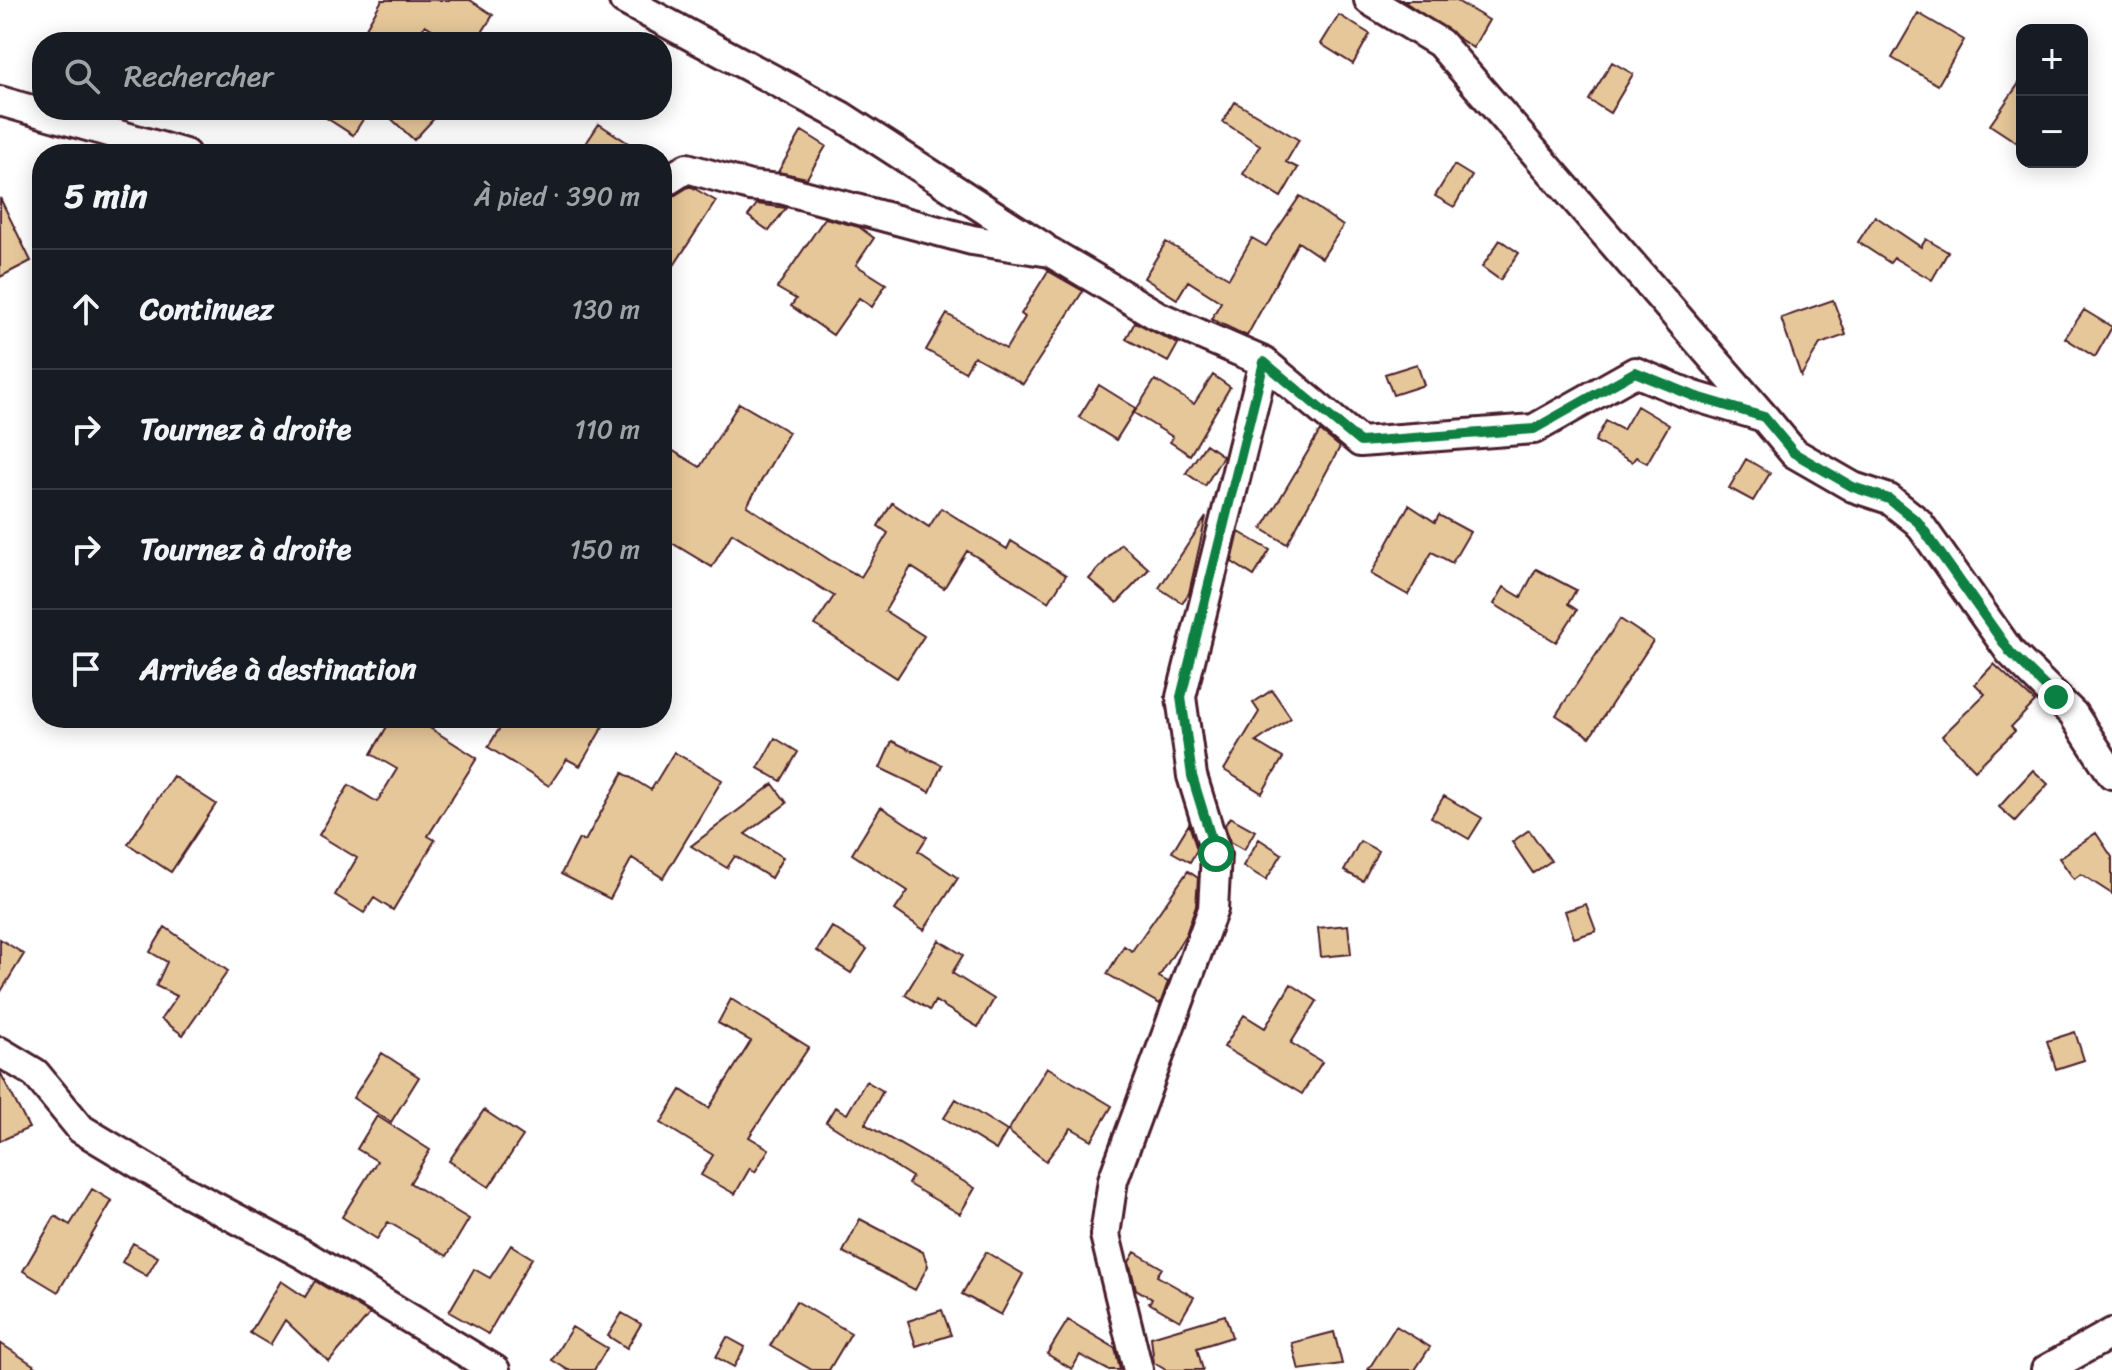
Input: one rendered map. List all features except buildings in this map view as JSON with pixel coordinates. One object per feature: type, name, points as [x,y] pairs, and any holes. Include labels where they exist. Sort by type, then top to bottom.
[{"type":"street","points":[[624,0],[841,116],[1050,252],[1158,316],[1264,362],[1360,442],[1534,429],[1635,372],[1694,396],[1764,417]]},
{"type":"street","points":[[1369,0],[1440,43],[1794,453],[1853,487],[1889,499],[1918,522],[2010,652],[2073,714],[2112,774]]},
{"type":"street","points":[[0,101],[32,110]]},
{"type":"street","points":[[66,120],[150,144]]},
{"type":"street","points":[[672,178],[687,168],[750,186],[781,189],[972,240],[1050,252]]},
{"type":"street","points":[[1138,1370],[1105,1235],[1113,1180],[1213,909],[1216,854],[1192,776],[1181,697],[1264,362]]},
{"type":"street","points":[[0,1052],[35,1073],[81,1129],[181,1189],[303,1254],[495,1370]]},
{"type":"street","points":[[2046,1370],[2112,1333]]},
{"type":"route","points":[[1216,854],[1192,776],[1181,697],[1264,362],[1360,442],[1534,429],[1635,372],[1694,396],[1764,417],[1794,453],[1853,487],[1889,499],[1918,522],[2010,652],[2056,697]]}]
